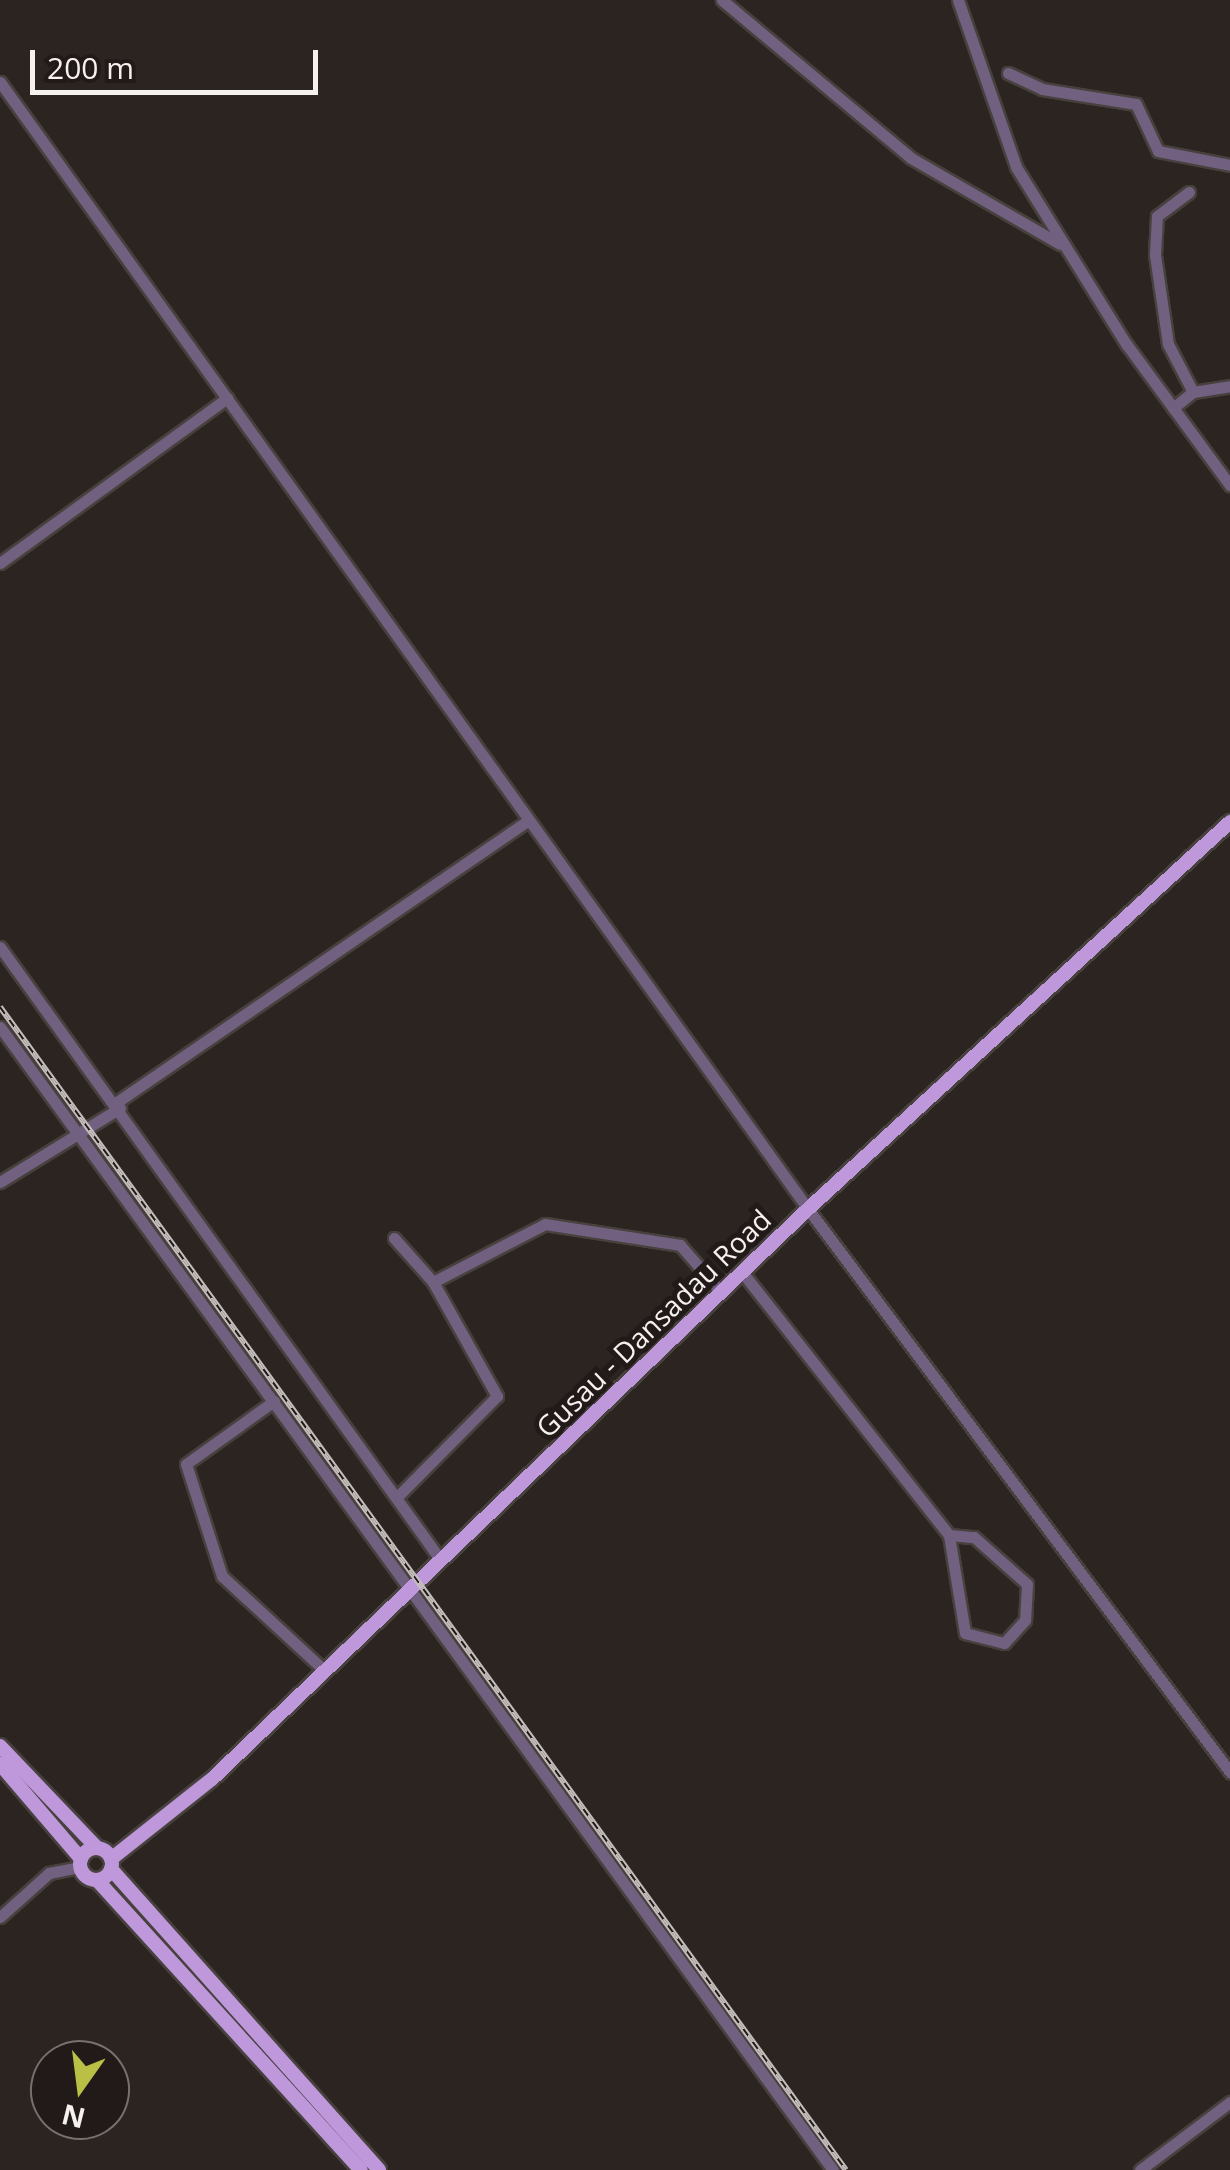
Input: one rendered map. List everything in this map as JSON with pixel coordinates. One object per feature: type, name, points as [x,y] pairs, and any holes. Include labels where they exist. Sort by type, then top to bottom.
[{"type":"main road","name":"Gusau - Dansadau Road","points":[[98,1880],[111,1864],[148,1838],[808,1209],[1230,822]]},
{"type":"main road","points":[[0,1746],[111,1864],[358,2160]]},
{"type":"main road","points":[[0,1764],[81,1863],[358,2160],[379,2170]]},
{"type":"main road","points":[[81,1863],[97,1848]]},
{"type":"street","points":[[722,0],[912,158],[1060,244]]},
{"type":"street","points":[[958,0],[996,122],[1060,244],[1230,486]]},
{"type":"street","points":[[1008,74],[1042,89],[1136,104],[1158,151],[1230,165]]},
{"type":"street","points":[[0,82],[808,1209],[1230,1772]]},
{"type":"street","points":[[1189,192],[1156,216],[1155,255],[1168,344],[1193,392]]},
{"type":"street","points":[[1173,408],[1193,392],[1230,386]]},
{"type":"street","points":[[0,562],[227,398]]},
{"type":"street","points":[[0,1182],[79,1134],[528,821]]},
{"type":"street","points":[[0,946],[119,1105],[440,1559]]},
{"type":"street","points":[[0,1027],[834,2170]]},
{"type":"street","points":[[433,1282],[545,1224],[680,1246],[721,1292]]},
{"type":"street","points":[[394,1238],[433,1282],[498,1396],[397,1497]]},
{"type":"street","points":[[742,1272],[950,1535],[965,1633],[1004,1643],[1025,1620],[1027,1584],[974,1538],[950,1535]]},
{"type":"street","points":[[274,1401],[186,1464],[222,1576],[324,1670]]},
{"type":"street","points":[[0,1917],[48,1873],[81,1863]]},
{"type":"street","points":[[1140,2170],[1230,2102]]},
{"type":"railway","points":[[0,1007],[846,2170]]}]
